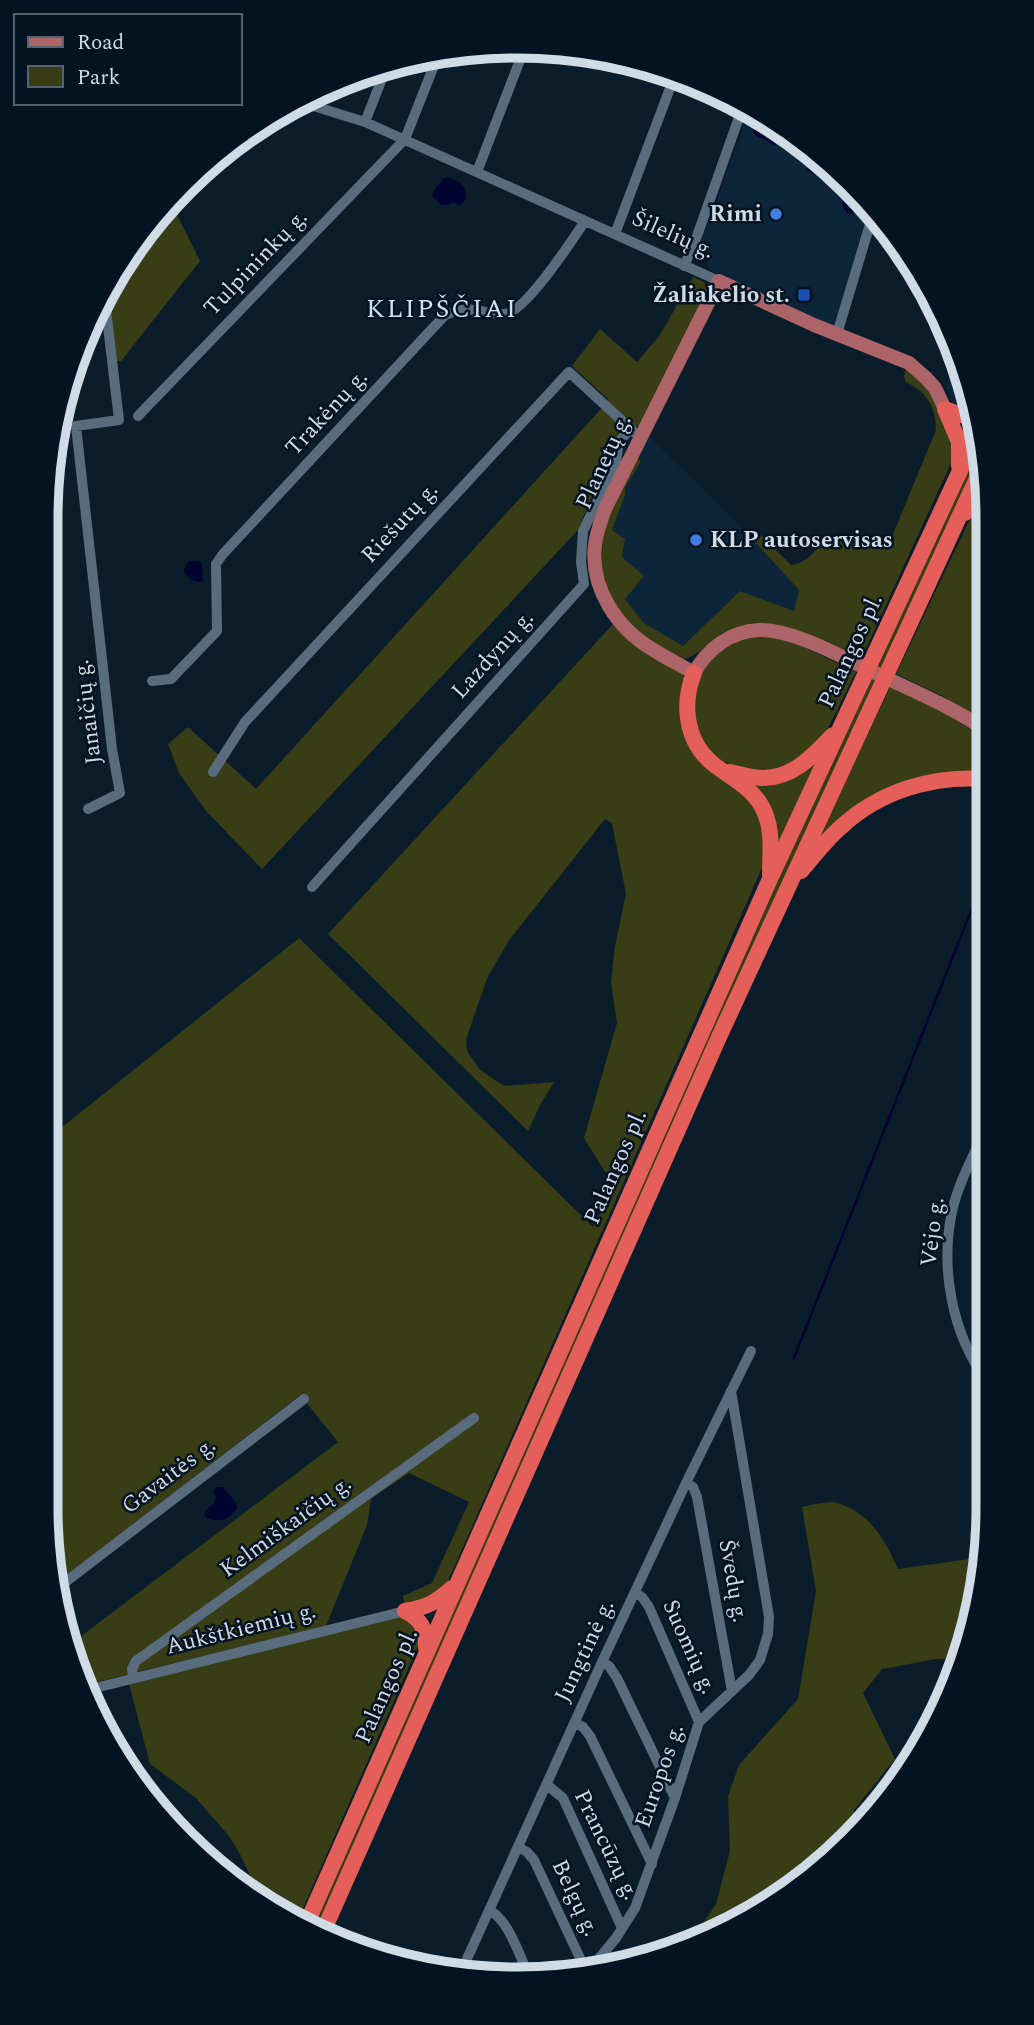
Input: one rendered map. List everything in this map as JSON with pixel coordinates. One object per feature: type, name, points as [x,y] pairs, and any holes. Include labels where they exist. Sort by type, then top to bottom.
[{"type":"highway","points":[[946,409],[964,414]]},
{"type":"highway","points":[[946,409],[959,442],[959,474]]},
{"type":"highway","name":"Palangos pl.","points":[[310,1918],[769,881],[971,448]]},
{"type":"highway","name":"Palangos pl.","points":[[326,1925],[788,886],[975,484]]},
{"type":"highway","points":[[957,523],[976,503]]},
{"type":"highway","points":[[694,673],[687,702],[691,731],[705,756],[748,789],[765,813],[771,832],[769,881]]},
{"type":"highway","points":[[724,770],[763,778],[782,774],[806,761],[842,726]]},
{"type":"highway","points":[[788,886],[840,827],[877,802],[924,783],[946,779],[976,779]]},
{"type":"highway","points":[[405,1611],[436,1602],[457,1584]]},
{"type":"highway","points":[[405,1611],[423,1625],[426,1634],[425,1654]]},
{"type":"main road","name":"Šilelių g.","points":[[719,281],[909,363],[935,388],[946,409]]},
{"type":"main road","name":"Planetų g.","points":[[694,673],[652,649],[626,629],[607,604],[596,569],[594,548],[605,509],[636,433],[719,281]]},
{"type":"main road","points":[[694,673],[717,646],[737,634],[752,631],[780,633],[831,652],[976,724]]},
{"type":"street","points":[[477,172],[521,58]]},
{"type":"street","points":[[405,139],[434,66]]},
{"type":"street","points":[[365,122],[382,78]]},
{"type":"street","points":[[615,234],[671,85]]},
{"type":"street","name":"Šilelių g.","points":[[312,106],[365,122],[405,139],[719,281]]},
{"type":"street","points":[[684,266],[740,115]]},
{"type":"street","name":"Tulpininkų g.","points":[[138,416],[405,139]]},
{"type":"street","name":"Trakėnų g.","points":[[152,681],[171,679],[217,631],[216,564],[223,554],[445,315],[460,309],[504,314],[517,310],[561,256],[585,221]]},
{"type":"street","points":[[837,334],[870,224]]},
{"type":"street","name":"Janaičių g.","points":[[88,810],[120,793],[112,748],[76,426],[119,420],[106,312]]},
{"type":"street","name":"Riešutų g.","points":[[213,772],[245,722],[569,372],[636,433]]},
{"type":"street","name":"Lazdynų g.","points":[[312,887],[584,584],[581,562],[583,531],[616,463],[619,441],[636,433]]},
{"type":"street","name":"Vėjo g.","points":[[976,1152],[955,1203],[947,1250],[953,1310],[976,1361]]},
{"type":"street","name":"Jungtinė g.","points":[[464,1964],[602,1662],[751,1351]]},
{"type":"street","name":"Europos g.","points":[[597,1960],[635,1908],[676,1798],[699,1722],[749,1675],[760,1660],[768,1633],[769,1617],[730,1391]]},
{"type":"street","name":"Gavaitės g.","points":[[64,1582],[304,1398]]},
{"type":"street","name":"Kelmiškaičių g.","points":[[133,1677],[132,1669],[136,1661],[474,1418]]},
{"type":"street","name":"Švedų g.","points":[[686,1483],[693,1487],[697,1497],[732,1691]]},
{"type":"street","name":"Suomių g.","points":[[635,1593],[642,1597],[649,1607],[699,1722]]},
{"type":"street","name":"Aukštkiemių g.","points":[[95,1688],[405,1611]]},
{"type":"street","points":[[602,1662],[609,1666],[617,1678],[676,1798]]},
{"type":"street","points":[[575,1723],[583,1727],[590,1736],[652,1864]]},
{"type":"street","name":"Prancūzų g.","points":[[547,1785],[563,1798],[622,1928]]},
{"type":"street","name":"Belgų g.","points":[[518,1847],[534,1860],[582,1962]]},
{"type":"street","points":[[489,1910],[496,1913],[503,1922],[525,1967]]},
{"type":"shaded area","points":[[747,119],[820,172],[866,218],[835,327],[710,270],[707,264],[709,256],[698,251]]},
{"type":"shaded area","points":[[951,367],[963,408],[953,406],[946,386]]},
{"type":"shaded area","points":[[647,434],[743,529],[799,590],[794,612],[740,591],[683,647],[644,623],[625,599],[622,557],[612,530],[625,488],[641,461],[637,456]]},
{"type":"green space","points":[[175,211],[200,261],[121,361],[117,361],[109,305],[135,262]]},
{"type":"green space","points":[[693,277],[704,282],[708,291],[640,426],[623,428],[618,433],[578,530],[262,869],[207,812],[179,773],[168,744],[188,727],[256,789],[609,400],[572,366],[600,329],[637,362],[660,335]]},
{"type":"green space","points":[[906,368],[935,396],[955,453],[862,657],[793,630],[756,625],[738,627],[722,634],[698,652],[682,659],[634,631],[613,604],[601,568],[603,538],[611,509],[637,456],[641,461],[625,488],[612,530],[625,539],[622,557],[644,576],[625,599],[644,623],[683,646],[740,591],[794,611],[799,590],[743,529],[762,536],[791,565],[803,561],[828,542],[844,541],[872,546],[889,544],[936,430],[932,407],[920,390],[906,382]]},
{"type":"green space","points":[[972,460],[973,471],[320,1923],[314,1920],[792,847]]},
{"type":"green space","points":[[976,511],[976,717],[943,696],[896,674]]},
{"type":"green space","points":[[613,624],[681,671],[684,676],[682,715],[763,819],[765,861],[445,1588],[439,1596],[404,1605],[403,1596],[432,1583],[469,1502],[409,1473],[371,1499],[367,1525],[326,1626],[93,1683],[77,1639],[338,1442],[300,1395],[64,1578],[58,1508],[58,1130],[299,938],[593,1227],[614,1186],[584,1138],[617,1023],[611,982],[615,946],[626,894],[612,823],[605,819],[510,939],[488,976],[466,1039],[467,1051],[480,1070],[504,1086],[554,1082],[528,1131],[328,934]]},
{"type":"green space","points":[[744,637],[776,637],[802,646],[856,672],[825,734],[799,760],[764,773],[740,771],[716,757],[703,742],[693,719],[698,676],[710,658]]},
{"type":"green space","points":[[890,687],[946,713],[976,733],[976,775],[926,777],[816,844]]},
{"type":"green space","points":[[820,755],[776,850],[744,781]]},
{"type":"green space","points":[[834,1502],[847,1506],[866,1519],[881,1537],[898,1569],[973,1559],[961,1627],[951,1658],[882,1669],[863,1693],[895,1759],[854,1810],[854,1819],[820,1853],[772,1890],[747,1906],[699,1929],[716,1904],[730,1851],[728,1796],[739,1765],[798,1699],[816,1591],[802,1507]]},
{"type":"green space","points":[[403,1616],[419,1632],[418,1646],[301,1913],[254,1884],[229,1836],[196,1798],[150,1764],[129,1684]]},
{"type":"water","points":[[756,125],[780,141],[775,145],[754,135]]},
{"type":"water","points":[[804,159],[820,172],[831,182],[808,171]]},
{"type":"water","points":[[446,177],[458,181],[465,190],[466,198],[460,206],[454,202],[441,205],[432,196],[436,187]]},
{"type":"water","points":[[840,190],[857,208],[855,213],[849,214],[844,209]]},
{"type":"water","points":[[189,561],[201,562],[203,580],[200,582],[191,580],[184,572]]},
{"type":"water","points":[[216,1487],[223,1487],[237,1504],[230,1516],[222,1520],[213,1520],[204,1515],[205,1510],[215,1503],[213,1492]]},
{"type":"waterway","points":[[794,1358],[976,898]]},
{"type":"place","name":"Rimi","points":[[776,214]]},
{"type":"place","name":"Žaliakelio st.","points":[[804,295]]},
{"type":"place","name":"KLP autoservisas","points":[[696,540]]},
{"type":"district","name":"KLIPŠČIAI","points":[[442,309]]}]
